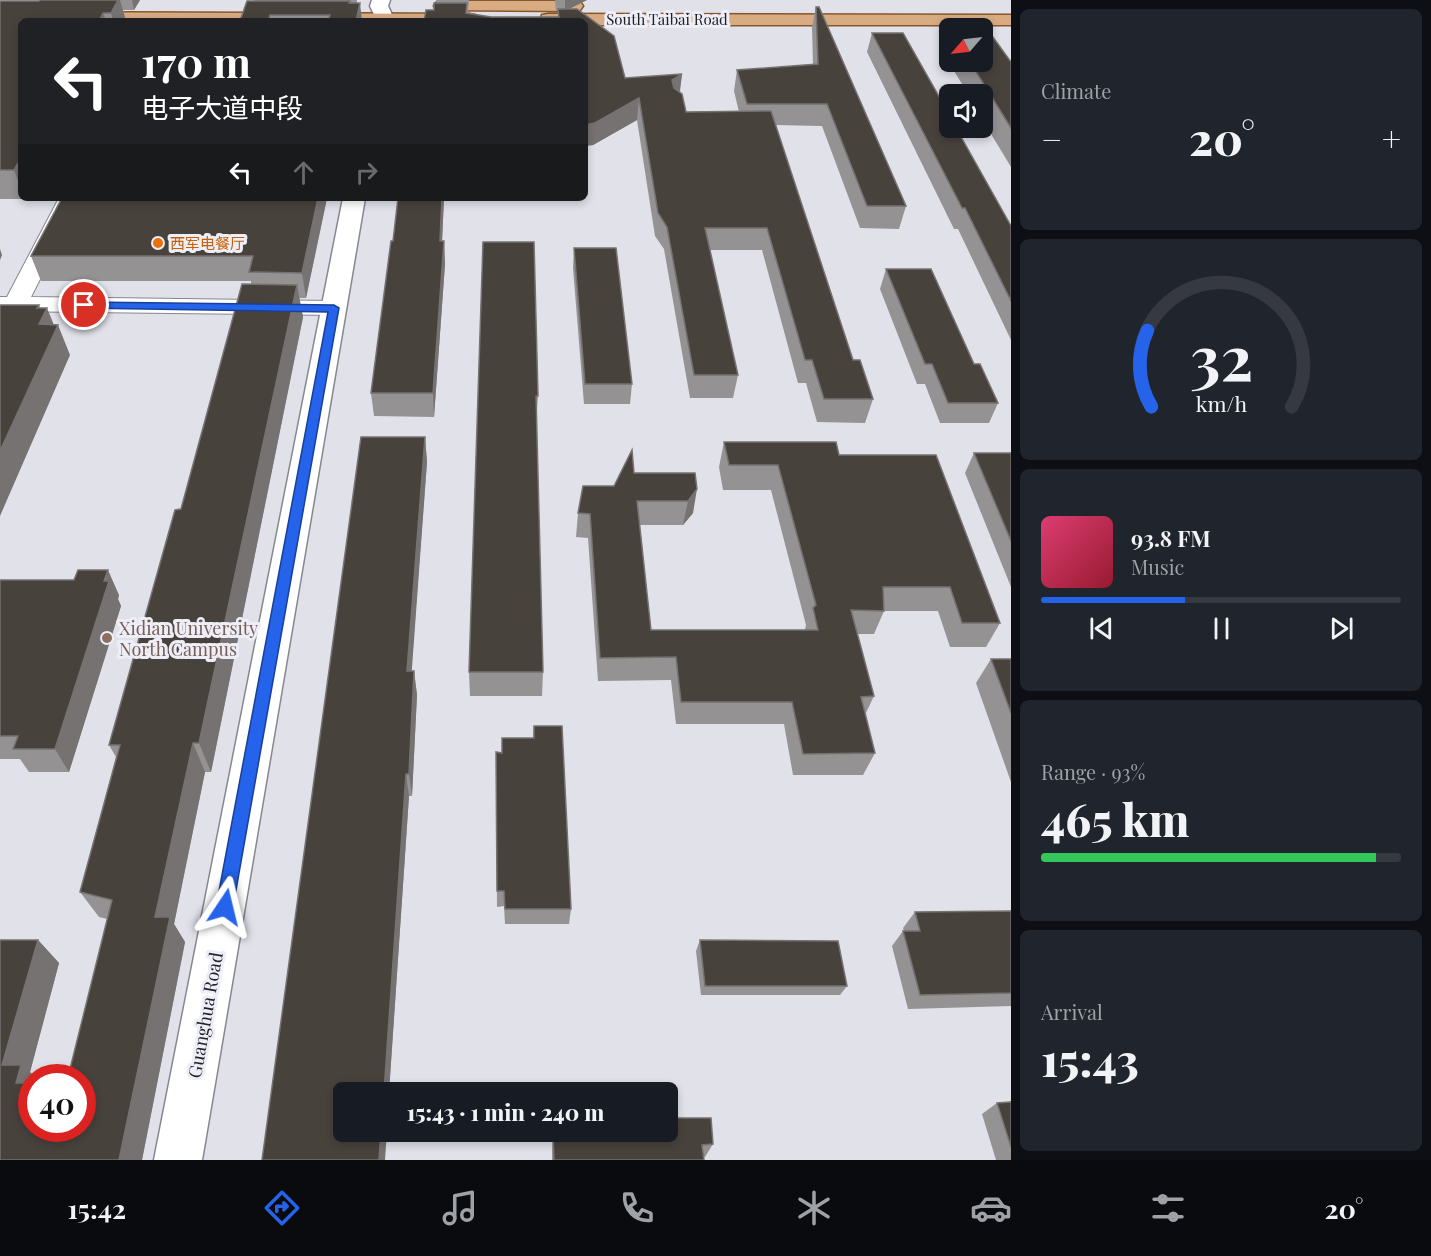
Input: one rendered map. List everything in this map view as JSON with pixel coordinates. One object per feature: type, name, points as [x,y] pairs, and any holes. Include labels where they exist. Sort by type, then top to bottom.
[{"type":"main road","name":"South Taibai Road","points":[[0,5],[1011,20]]},
{"type":"main road","name":"South Taibai Road","points":[[0,18],[387,9],[1011,6]]},
{"type":"street","points":[[68,201],[8,304],[334,308]]},
{"type":"street","name":"Guanghua Road","points":[[178,1160],[353,201]]},
{"type":"building","points":[[118,0],[111,13],[103,13],[100,18],[18,18],[18,163],[14,170],[0,170],[0,1]]},
{"type":"building","points":[[247,1],[350,1],[349,3],[360,3],[357,18],[329,18],[330,15],[270,15],[269,18],[241,18]]},
{"type":"building","points":[[434,3],[467,3],[466,13],[491,17],[559,17],[558,9],[577,9],[614,36],[625,78],[682,74],[672,80],[674,88],[682,94],[686,112],[771,111],[853,360],[860,360],[873,399],[824,399],[812,360],[805,360],[767,228],[705,228],[738,375],[694,375],[667,227],[658,213],[639,98],[595,123],[588,124],[588,18],[425,18],[426,10],[434,10]]},
{"type":"building","points":[[816,7],[819,7],[906,206],[867,206],[827,104],[747,104],[737,70],[818,64]]},
{"type":"building","points":[[872,33],[903,33],[939,97],[939,138],[962,138],[1011,226],[1011,301],[965,208],[962,208]]},
{"type":"building","points":[[993,37],[1011,62],[1011,128],[993,99],[993,84],[984,84],[976,72],[993,72]]},
{"type":"building","name":"西军电餐厅","points":[[60,201],[317,201],[302,273],[249,272],[253,256],[31,256]]},
{"type":"building","points":[[398,201],[442,201],[440,241],[444,241],[433,393],[371,393],[391,241],[393,241]]},
{"type":"building","points":[[483,242],[534,242],[543,672],[469,672]]},
{"type":"building","points":[[574,248],[616,248],[632,384],[585,384]]},
{"type":"building","points":[[886,269],[931,269],[974,364],[980,364],[998,403],[948,403],[932,364],[925,364]]},
{"type":"building","points":[[242,284],[297,285],[199,743],[193,743],[155,917],[170,917],[119,1160],[0,1160],[0,940],[38,940],[2,1065],[18,1065],[16,1083],[18,1083],[18,1142],[96,1142],[96,1064],[71,1064],[112,900],[80,892],[120,745],[109,745],[175,510],[181,509]]},
{"type":"building","points":[[0,305],[39,305],[37,308],[47,308],[39,324],[58,325],[0,451]]},
{"type":"building","points":[[361,437],[425,437],[407,671],[414,671],[409,774],[406,774],[385,1082],[333,1082],[333,1142],[380,1142],[379,1160],[262,1160]]},
{"type":"building","points":[[724,442],[836,442],[839,455],[936,455],[1000,623],[962,623],[950,587],[883,587],[884,611],[851,610],[874,696],[861,697],[875,753],[803,754],[792,702],[681,702],[676,657],[600,658],[590,514],[578,513],[583,486],[614,486],[632,450],[634,473],[695,473],[697,489],[688,501],[637,501],[651,630],[818,630],[813,608],[816,605],[778,465],[729,465]]},
{"type":"building","points":[[974,453],[1011,453],[1011,541]]},
{"type":"building","points":[[78,570],[108,570],[104,581],[109,581],[55,749],[13,749],[18,736],[0,736],[0,580],[74,580]]},
{"type":"building","points":[[991,659],[1011,659],[1011,713]]},
{"type":"building","points":[[534,726],[562,726],[571,909],[505,909],[504,891],[497,891],[496,752],[502,753],[502,738],[534,738]]},
{"type":"building","points":[[1011,911],[1011,993],[920,995],[903,931],[920,931],[915,912]]},
{"type":"building","points":[[700,940],[838,941],[847,986],[705,986]]},
{"type":"building","points":[[1011,1102],[1011,1147],[997,1103]]},
{"type":"building","points":[[678,1118],[711,1118],[713,1144],[702,1145],[704,1160],[554,1160],[553,1142],[678,1142]]},
{"type":"place","name":"西军电餐厅","points":[[158,243]]},
{"type":"place","name":"Xidian University North Campus","points":[[107,638]]},
{"type":"route","points":[[84,305],[334,308],[225,907]]}]
